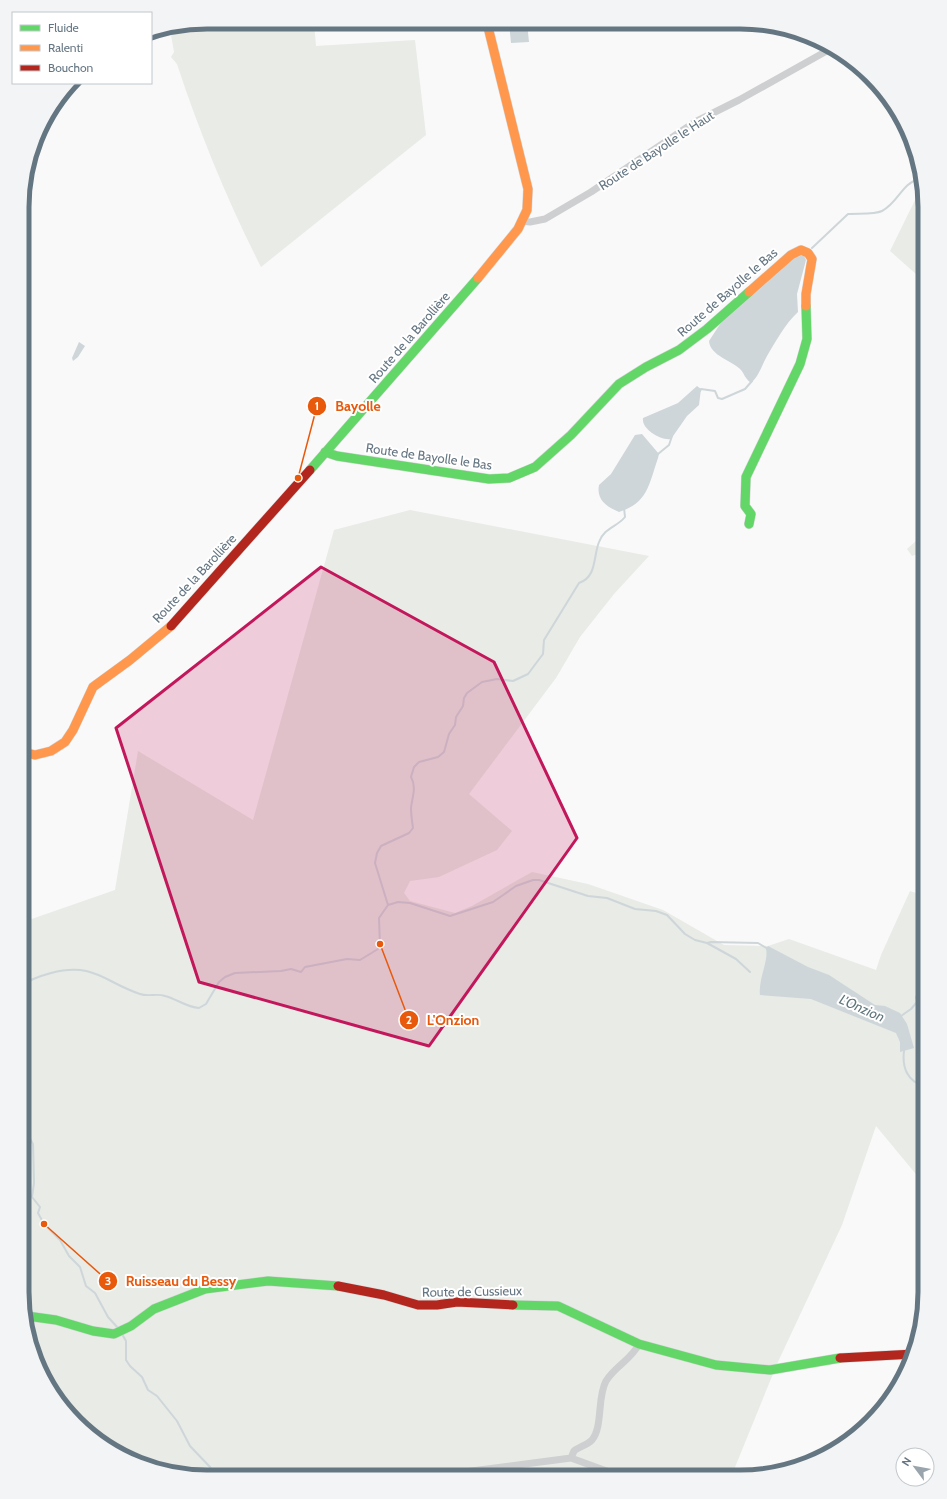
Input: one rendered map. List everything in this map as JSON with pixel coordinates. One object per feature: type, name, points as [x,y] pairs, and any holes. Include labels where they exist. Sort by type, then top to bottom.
[{"type":"street","name":"Route de la Barollière","points":[[29,754],[35,755],[46,752],[65,742],[73,730],[93,687],[130,660],[177,620],[493,261],[518,229],[527,210],[528,188],[488,29]]},
{"type":"street","name":"Route de Bayolle le Haut","points":[[522,221],[530,222],[545,218],[591,192],[695,122],[739,100],[826,51]]},
{"type":"street","name":"Route de Bayolle le Bas","points":[[325,452],[337,456],[490,479],[509,478],[535,467],[571,435],[619,384],[646,367],[679,350],[707,329],[791,255],[801,250],[808,253],[812,260],[806,294],[807,339],[800,364],[746,477],[745,506],[751,514],[749,524]]},
{"type":"street","name":"Route de Cussieux","points":[[31,1317],[56,1320],[93,1332],[114,1334],[131,1326],[154,1309],[205,1289],[246,1282],[285,1282],[326,1284],[365,1291],[418,1305],[437,1305],[457,1302],[500,1305],[530,1304],[558,1306],[639,1344],[716,1365],[770,1370],[830,1358],[907,1354]]},
{"type":"street","points":[[571,1458],[574,1451],[588,1443],[594,1436],[602,1390],[608,1378],[633,1355],[639,1344]]},
{"type":"street","points":[[479,1470],[571,1458],[604,1470]]},
{"type":"highlighted area","points":[[321,567],[494,662],[577,838],[429,1046],[199,982],[116,728]]},
{"type":"shaded area","points":[[195,29],[315,29],[316,46],[415,40],[426,135],[261,267],[226,193],[205,142],[177,64],[171,57],[174,52],[171,32]]},
{"type":"shaded area","points":[[918,194],[918,276],[890,251]]},
{"type":"shaded area","points":[[410,510],[649,556],[614,594],[580,637],[556,678],[469,794],[512,831],[497,850],[439,877],[410,881],[404,893],[410,901],[455,913],[472,906],[532,872],[588,884],[663,910],[724,945],[768,946],[789,939],[876,970],[881,955],[910,891],[918,894],[918,1177],[876,1126],[842,1225],[777,1364],[734,1470],[195,1470],[172,1467],[150,1461],[128,1452],[108,1440],[90,1426],[73,1409],[59,1391],[47,1371],[38,1349],[32,1327],[29,1304],[29,920],[115,890],[138,751],[253,820],[334,530]]},
{"type":"shaded area","points":[[918,539],[918,554],[912,556],[907,549]]},
{"type":"water","points":[[510,29],[528,29],[529,42],[511,43]]},
{"type":"water","points":[[804,256],[806,260],[797,294],[798,312],[781,333],[758,374],[751,383],[741,370],[713,351],[709,341],[724,318],[791,259]]},
{"type":"water","points":[[79,342],[85,346],[78,357],[73,361],[72,358]]},
{"type":"water","points":[[697,386],[701,389],[699,405],[687,416],[671,439],[662,438],[648,430],[643,422],[643,418],[678,403]]},
{"type":"water","points":[[642,434],[659,454],[658,458],[649,484],[642,498],[629,508],[619,512],[610,508],[603,502],[599,495],[599,485],[611,474],[635,435]]},
{"type":"water","points":[[768,946],[808,967],[829,975],[875,1005],[885,1006],[900,1013],[907,1024],[914,1048],[900,1052],[900,1042],[896,1033],[811,999],[760,995],[767,954],[766,949]]},
{"type":"waterway","points":[[812,248],[848,214],[882,211],[892,203],[908,185],[916,180]]},
{"type":"waterway","points":[[700,391],[701,389],[715,391],[718,398],[722,399],[745,389],[752,381]]},
{"type":"waterway","points":[[658,454],[669,445],[672,436]]},
{"type":"waterway","points":[[388,905],[375,863],[377,853],[381,846],[409,833],[413,828],[411,808],[414,785],[411,777],[414,767],[419,762],[438,757],[444,752],[449,734],[455,725],[456,717],[463,706],[464,698],[467,693],[482,682],[497,679],[513,681],[528,674],[543,654],[544,640],[579,583],[585,580],[592,571],[601,537],[625,517],[624,508]]},
{"type":"waterway","name":"L'Onzion","points":[[29,981],[51,973],[66,970],[78,970],[98,975],[140,994],[162,995],[199,1008],[206,1004],[219,982],[225,977],[235,973],[281,971],[291,969],[301,972],[305,967],[347,959],[360,960],[378,949],[380,946],[379,918],[388,905],[398,902],[410,903],[450,916],[493,902],[516,886],[533,880],[539,880],[588,896],[607,898],[635,909],[656,911],[667,915],[685,934],[695,940],[707,943],[736,959],[750,972]]},
{"type":"waterway","name":"L'Onzion","points":[[707,943],[758,943],[768,949]]},
{"type":"waterway","points":[[901,1016],[911,1009],[917,1002],[916,997],[918,994]]},
{"type":"waterway","name":"L'Onzion","points":[[904,1051],[904,1063],[907,1073],[918,1083]]},
{"type":"waterway","points":[[29,1137],[33,1144],[34,1183],[32,1197],[40,1207],[38,1213],[44,1224],[60,1240],[69,1256],[80,1267],[86,1286],[95,1293],[108,1317],[118,1328]]},
{"type":"waterway","points":[[122,1334],[126,1341],[126,1360],[142,1377],[148,1390],[157,1396],[177,1421],[190,1446],[212,1470]]},
{"type":"traffic: fast","points":[[310,470],[478,278]]},
{"type":"traffic: fast","points":[[325,452],[337,456],[489,479],[509,478],[535,467],[571,435],[619,384],[646,367],[679,350],[707,329],[749,292]]},
{"type":"traffic: fast","points":[[749,524],[751,514],[745,506],[746,477],[800,364],[807,339],[806,306]]},
{"type":"traffic: fast","points":[[31,1317],[56,1320],[93,1331],[114,1334],[131,1326],[154,1309],[205,1289],[268,1281],[338,1286]]},
{"type":"traffic: fast","points":[[513,1305],[558,1306],[639,1344],[716,1365],[770,1370],[840,1358]]},
{"type":"traffic: slow","points":[[478,278],[518,229],[527,210],[528,189],[488,29]]},
{"type":"traffic: slow","points":[[749,292],[791,255],[801,250],[808,253],[812,259],[806,294],[806,306]]},
{"type":"traffic: slow","points":[[29,754],[35,755],[51,751],[65,742],[73,730],[93,687],[130,660],[171,626]]},
{"type":"traffic: jam","points":[[171,626],[310,470]]},
{"type":"traffic: jam","points":[[338,1286],[384,1295],[418,1305],[437,1305],[457,1302],[513,1305]]},
{"type":"traffic: jam","points":[[840,1358],[907,1354]]},
{"type":"place","name":"Bayolle","points":[[298,478]]},
{"type":"place","name":"L'Onzion","points":[[380,944]]},
{"type":"place","name":"Ruisseau du Bessy","points":[[44,1224]]}]
